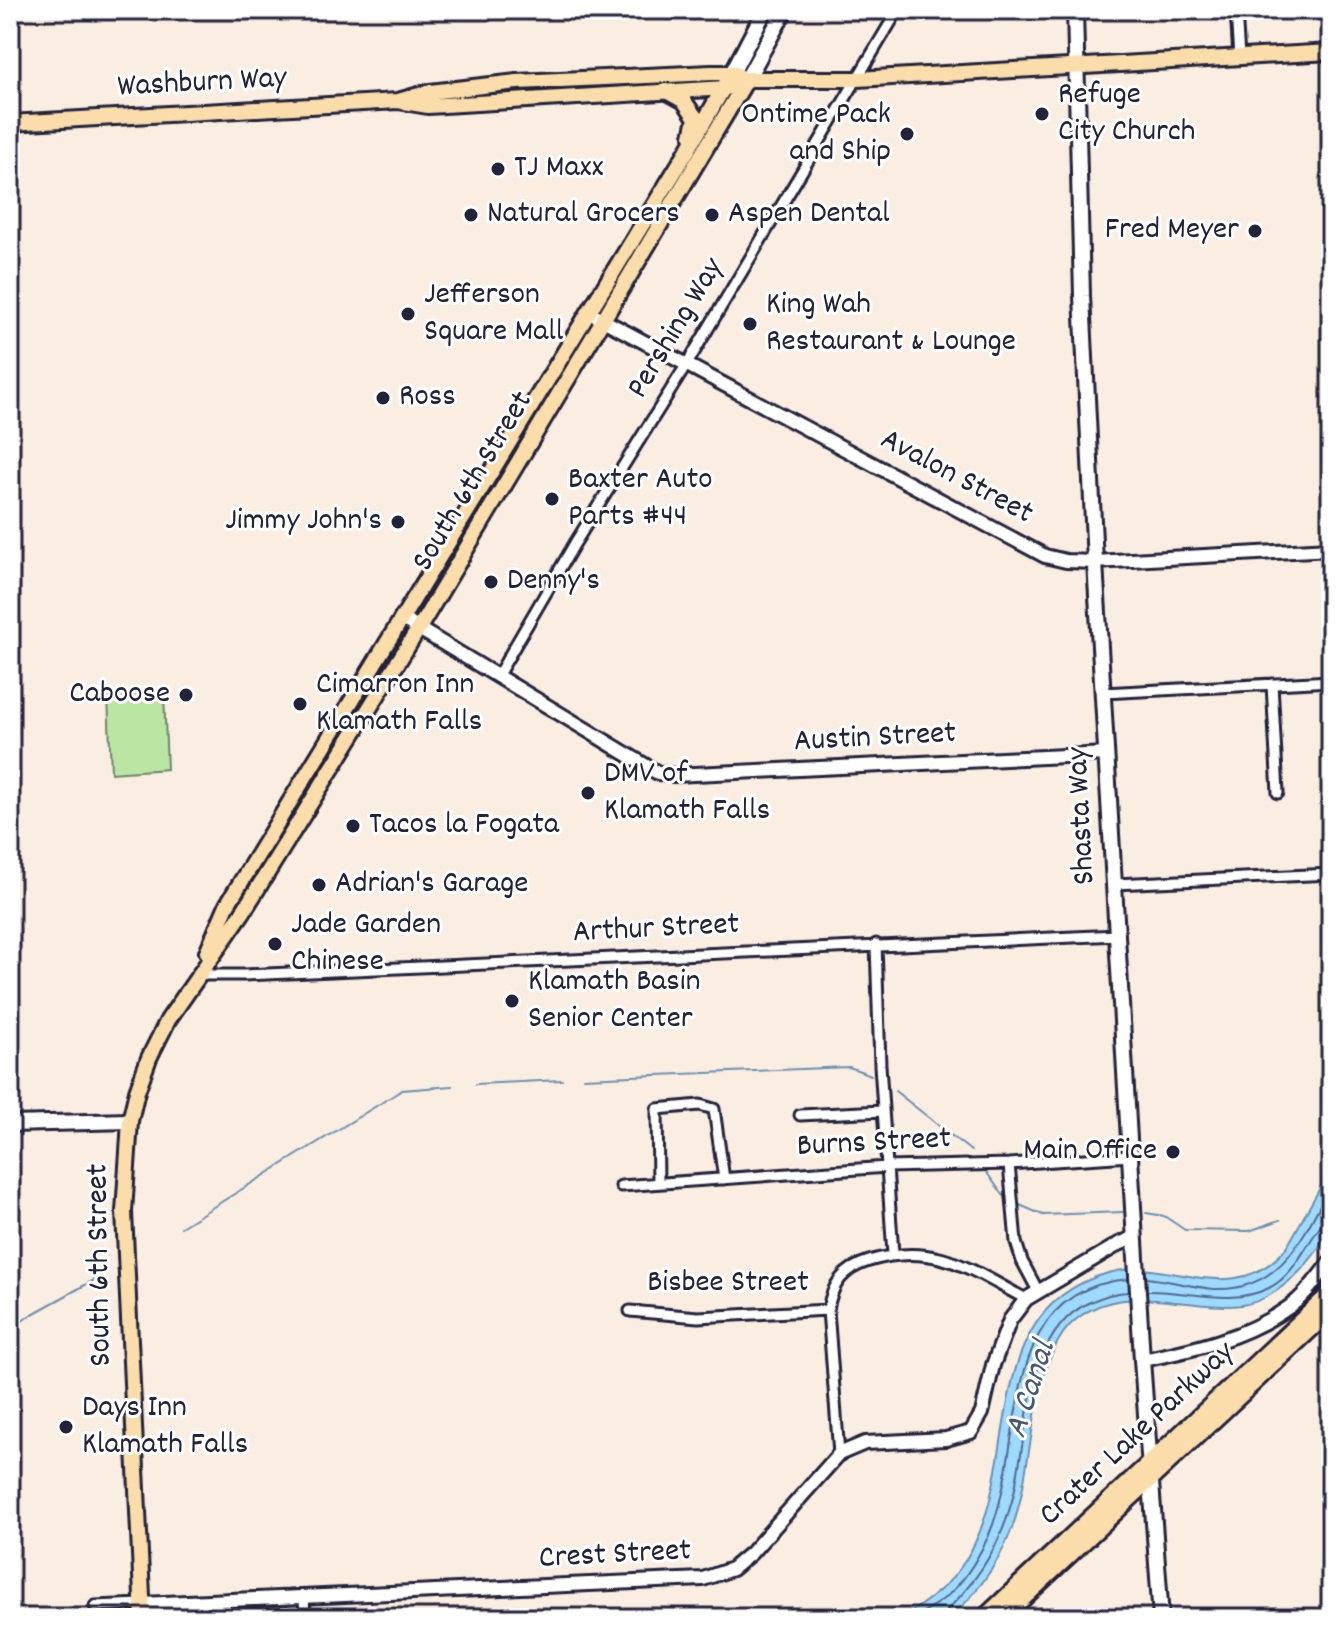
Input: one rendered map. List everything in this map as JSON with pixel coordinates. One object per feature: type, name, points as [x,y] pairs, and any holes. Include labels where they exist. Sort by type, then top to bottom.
[{"type":"main road","name":"South 6th Street","points":[[198,975],[227,905],[726,88],[765,10]]},
{"type":"main road","name":"South 6th Street","points":[[143,1611],[124,1212],[130,1121],[149,1058],[168,1020],[243,912],[419,628],[747,79],[785,10]]},
{"type":"main road","name":"Shasta Way","points":[[1075,10],[1082,296],[1095,562],[1142,1360],[1161,1618]]},
{"type":"main road","name":"Washburn Way","points":[[10,123],[398,101],[430,92],[584,78],[732,73],[747,79],[857,79],[1331,52]]},
{"type":"main road","points":[[543,100],[544,95],[550,92],[603,88],[626,76]]},
{"type":"main road","points":[[501,102],[539,88],[584,85],[584,78]]},
{"type":"main road","name":"Washburn Way","points":[[398,101],[443,106],[543,100],[726,88],[747,79]]},
{"type":"main road","points":[[443,106],[492,94],[493,85]]},
{"type":"main road","points":[[666,91],[684,101],[696,118],[689,148]]},
{"type":"main road","points":[[10,1124],[130,1121]]},
{"type":"main road","name":"Crater Lake Parkway","points":[[983,1618],[1331,1292]]},
{"type":"main road","name":"Crater Lake Parkway","points":[[1003,1618],[1331,1311]]},
{"type":"street","name":"Pershing Way","points":[[498,675],[898,10]]},
{"type":"street","points":[[1236,10],[1239,58]]},
{"type":"street","name":"Avalon Street","points":[[588,312],[1045,556],[1066,561],[1095,562],[1331,549]]},
{"type":"street","name":"Austin Street","points":[[401,618],[658,773],[1107,754]]},
{"type":"street","points":[[1103,693],[1331,681]]},
{"type":"street","points":[[1272,684],[1278,793]]},
{"type":"street","points":[[1115,884],[1331,874]]},
{"type":"street","name":"Arthur Street","points":[[198,975],[260,975],[1118,935]]},
{"type":"street","points":[[876,944],[893,1254]]},
{"type":"street","points":[[658,1183],[657,1109],[700,1105],[714,1109],[724,1179]]},
{"type":"street","points":[[800,1115],[883,1111]]},
{"type":"street","name":"Burns Street","points":[[621,1186],[887,1167],[1009,1164],[1130,1156]]},
{"type":"street","points":[[1009,1164],[1016,1242],[1038,1291]]},
{"type":"street","points":[[828,1310],[839,1454],[865,1443],[946,1439],[971,1432],[982,1413],[993,1365],[1010,1320],[1026,1299],[1135,1237]]},
{"type":"street","name":"Bisbee Street","points":[[630,1311],[698,1317],[828,1310],[830,1294],[838,1278],[860,1264],[893,1254],[926,1253],[959,1264],[1026,1299]]},
{"type":"street","points":[[1142,1360],[1188,1350],[1262,1324],[1291,1306],[1331,1261]]},
{"type":"street","name":"Crest Street","points":[[95,1606],[143,1611],[304,1596],[703,1579],[732,1569],[751,1553],[839,1454]]},
{"type":"street","points":[[304,1596],[305,1618]]},
{"type":"green space","points":[[164,693],[167,769],[111,773],[108,695]]},
{"type":"water","name":"A Canal","points":[[1331,1168],[1332,1215],[1326,1236],[1299,1272],[1270,1295],[1242,1305],[1221,1306],[1132,1299],[1111,1302],[1091,1310],[1072,1323],[1060,1339],[1042,1382],[1020,1501],[1003,1550],[985,1579],[950,1618],[902,1618],[952,1578],[976,1540],[988,1506],[1017,1363],[1031,1332],[1051,1305],[1072,1288],[1111,1272],[1139,1269],[1224,1279],[1257,1272],[1287,1247]]},
{"type":"waterway","points":[[583,1078],[849,1067],[871,1075]]},
{"type":"waterway","points":[[476,1084],[562,1080]]},
{"type":"waterway","points":[[181,1227],[402,1090],[452,1086]]},
{"type":"waterway","points":[[895,1091],[971,1151]]},
{"type":"waterway","points":[[987,1173],[1009,1199]]},
{"type":"waterway","points":[[1015,1203],[1043,1215],[1123,1212]]},
{"type":"waterway","points":[[1146,1213],[1164,1216],[1185,1230],[1249,1231],[1280,1220]]},
{"type":"waterway","points":[[10,1330],[96,1279]]},
{"type":"place","name":"Refuge City Church","points":[[1042,114]]},
{"type":"place","name":"Ontime Pack and Ship","points":[[907,134]]},
{"type":"place","name":"TJ Maxx","points":[[498,169]]},
{"type":"place","name":"Natural Grocers","points":[[471,215]]},
{"type":"place","name":"Aspen Dental","points":[[712,215]]},
{"type":"place","name":"Fred Meyer","points":[[1255,231]]},
{"type":"place","name":"Jefferson Square Mall","points":[[408,314]]},
{"type":"place","name":"King Wah Restaurant & Lounge","points":[[750,324]]},
{"type":"place","name":"Ross","points":[[383,398]]},
{"type":"place","name":"Baxter Auto Parts #44","points":[[552,499]]},
{"type":"place","name":"Jimmy John's","points":[[398,522]]},
{"type":"place","name":"Denny's","points":[[491,582]]},
{"type":"place","name":"Caboose","points":[[186,695]]},
{"type":"place","name":"Cimarron Inn Klamath Falls","points":[[300,704]]},
{"type":"place","name":"DMV of Klamath Falls","points":[[588,793]]},
{"type":"place","name":"Tacos la Fogata","points":[[353,826]]},
{"type":"place","name":"Adrian's Garage","points":[[319,885]]},
{"type":"place","name":"Jade Garden Chinese","points":[[275,944]]},
{"type":"place","name":"Klamath Basin Senior Center","points":[[512,1001]]},
{"type":"place","name":"Main Office","points":[[1173,1152]]},
{"type":"place","name":"Days Inn Klamath Falls","points":[[66,1427]]}]
